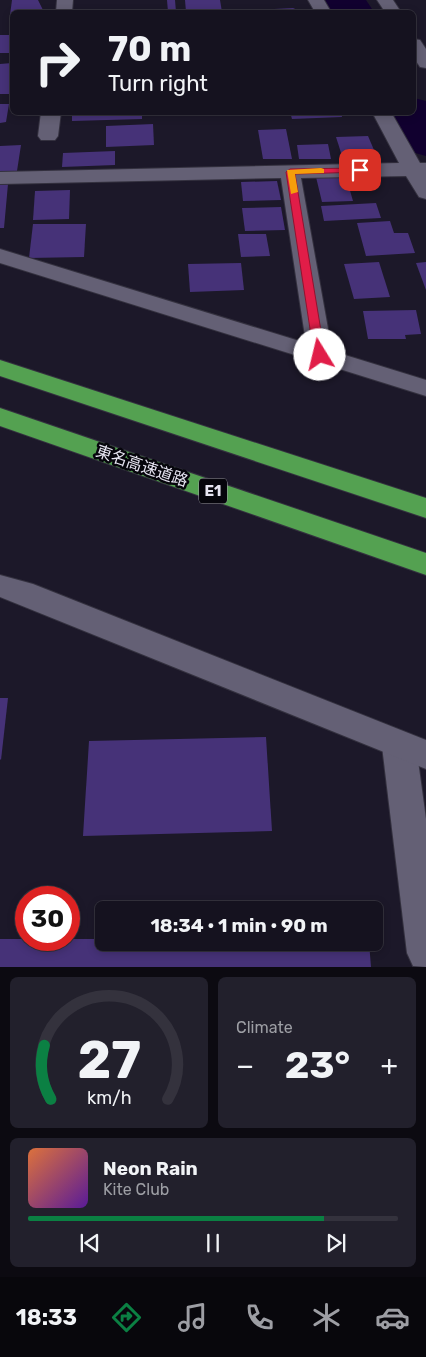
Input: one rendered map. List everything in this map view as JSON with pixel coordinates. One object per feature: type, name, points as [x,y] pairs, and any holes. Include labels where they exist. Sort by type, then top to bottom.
[{"type":"highway","points":[[0,368],[426,508]]},
{"type":"highway","name":"東名高速道路","points":[[0,417],[426,564]]},
{"type":"street","points":[[416,47],[426,63]]},
{"type":"street","points":[[48,136],[51,115]]},
{"type":"street","points":[[382,115],[420,169],[426,193]]},
{"type":"street","points":[[0,178],[420,169]]},
{"type":"street","points":[[290,172],[320,355]]},
{"type":"street","points":[[0,256],[426,388]]},
{"type":"street","points":[[0,586],[22,592],[412,750],[426,953]]},
{"type":"building","points":[[12,0],[38,0],[43,10],[11,10]]},
{"type":"building","points":[[167,0],[175,0],[176,10],[168,10]]},
{"type":"building","points":[[185,0],[220,0],[222,10],[186,10]]},
{"type":"building","points":[[293,8],[298,10],[271,10]]},
{"type":"building","points":[[0,35],[10,35],[10,53],[0,53]]},
{"type":"building","points":[[10,63],[10,94],[0,94],[0,64]]},
{"type":"building","points":[[0,104],[9,104],[6,122],[0,123]]},
{"type":"building","points":[[72,115],[142,115],[142,119],[72,121]]},
{"type":"building","points":[[291,115],[342,115],[342,117],[292,119]]},
{"type":"building","points":[[153,124],[154,145],[106,147],[106,126]]},
{"type":"building","points":[[286,129],[292,159],[263,159],[258,130]]},
{"type":"building","points":[[368,136],[377,157],[343,159],[336,137]]},
{"type":"building","points":[[328,144],[331,159],[299,159],[297,145]]},
{"type":"building","points":[[21,145],[17,171],[0,171],[0,146]]},
{"type":"building","points":[[115,151],[115,165],[62,167],[63,153]]},
{"type":"building","points":[[357,175],[361,187],[349,187],[353,201],[322,202],[316,177]]},
{"type":"building","points":[[277,181],[281,200],[243,201],[241,182]]},
{"type":"building","points":[[8,184],[4,228],[0,228],[0,185]]},
{"type":"building","points":[[70,190],[69,219],[33,220],[35,191]]},
{"type":"building","points":[[376,203],[381,218],[324,221],[321,206]]},
{"type":"building","points":[[281,207],[285,230],[245,231],[242,208]]},
{"type":"building","points":[[390,221],[394,233],[408,233],[415,253],[366,256],[357,223]]},
{"type":"building","points":[[33,224],[86,224],[84,257],[29,258]]},
{"type":"building","points":[[238,234],[266,234],[270,256],[241,257]]},
{"type":"building","points":[[379,262],[390,297],[354,299],[344,264]]},
{"type":"building","points":[[426,262],[426,290],[416,263]]},
{"type":"building","points":[[241,263],[244,290],[190,292],[188,264]]},
{"type":"building","points":[[416,310],[421,334],[405,335],[406,339],[368,339],[363,311]]},
{"type":"building","points":[[0,698],[8,698],[1,760],[0,759]]},
{"type":"building","points":[[266,737],[272,831],[83,836],[89,741]]},
{"type":"building","points":[[0,939],[15,939],[15,951],[80,951],[80,939],[95,939],[95,951],[370,951],[371,967],[0,967]]},
{"type":"waterway","points":[[344,0],[351,10]]},
{"type":"waterway","points":[[412,115],[426,140]]},
{"type":"slow traffic","points":[[294,192],[290,172],[321,171]]},
{"type":"route","points":[[320,355],[290,172],[360,170]]}]
